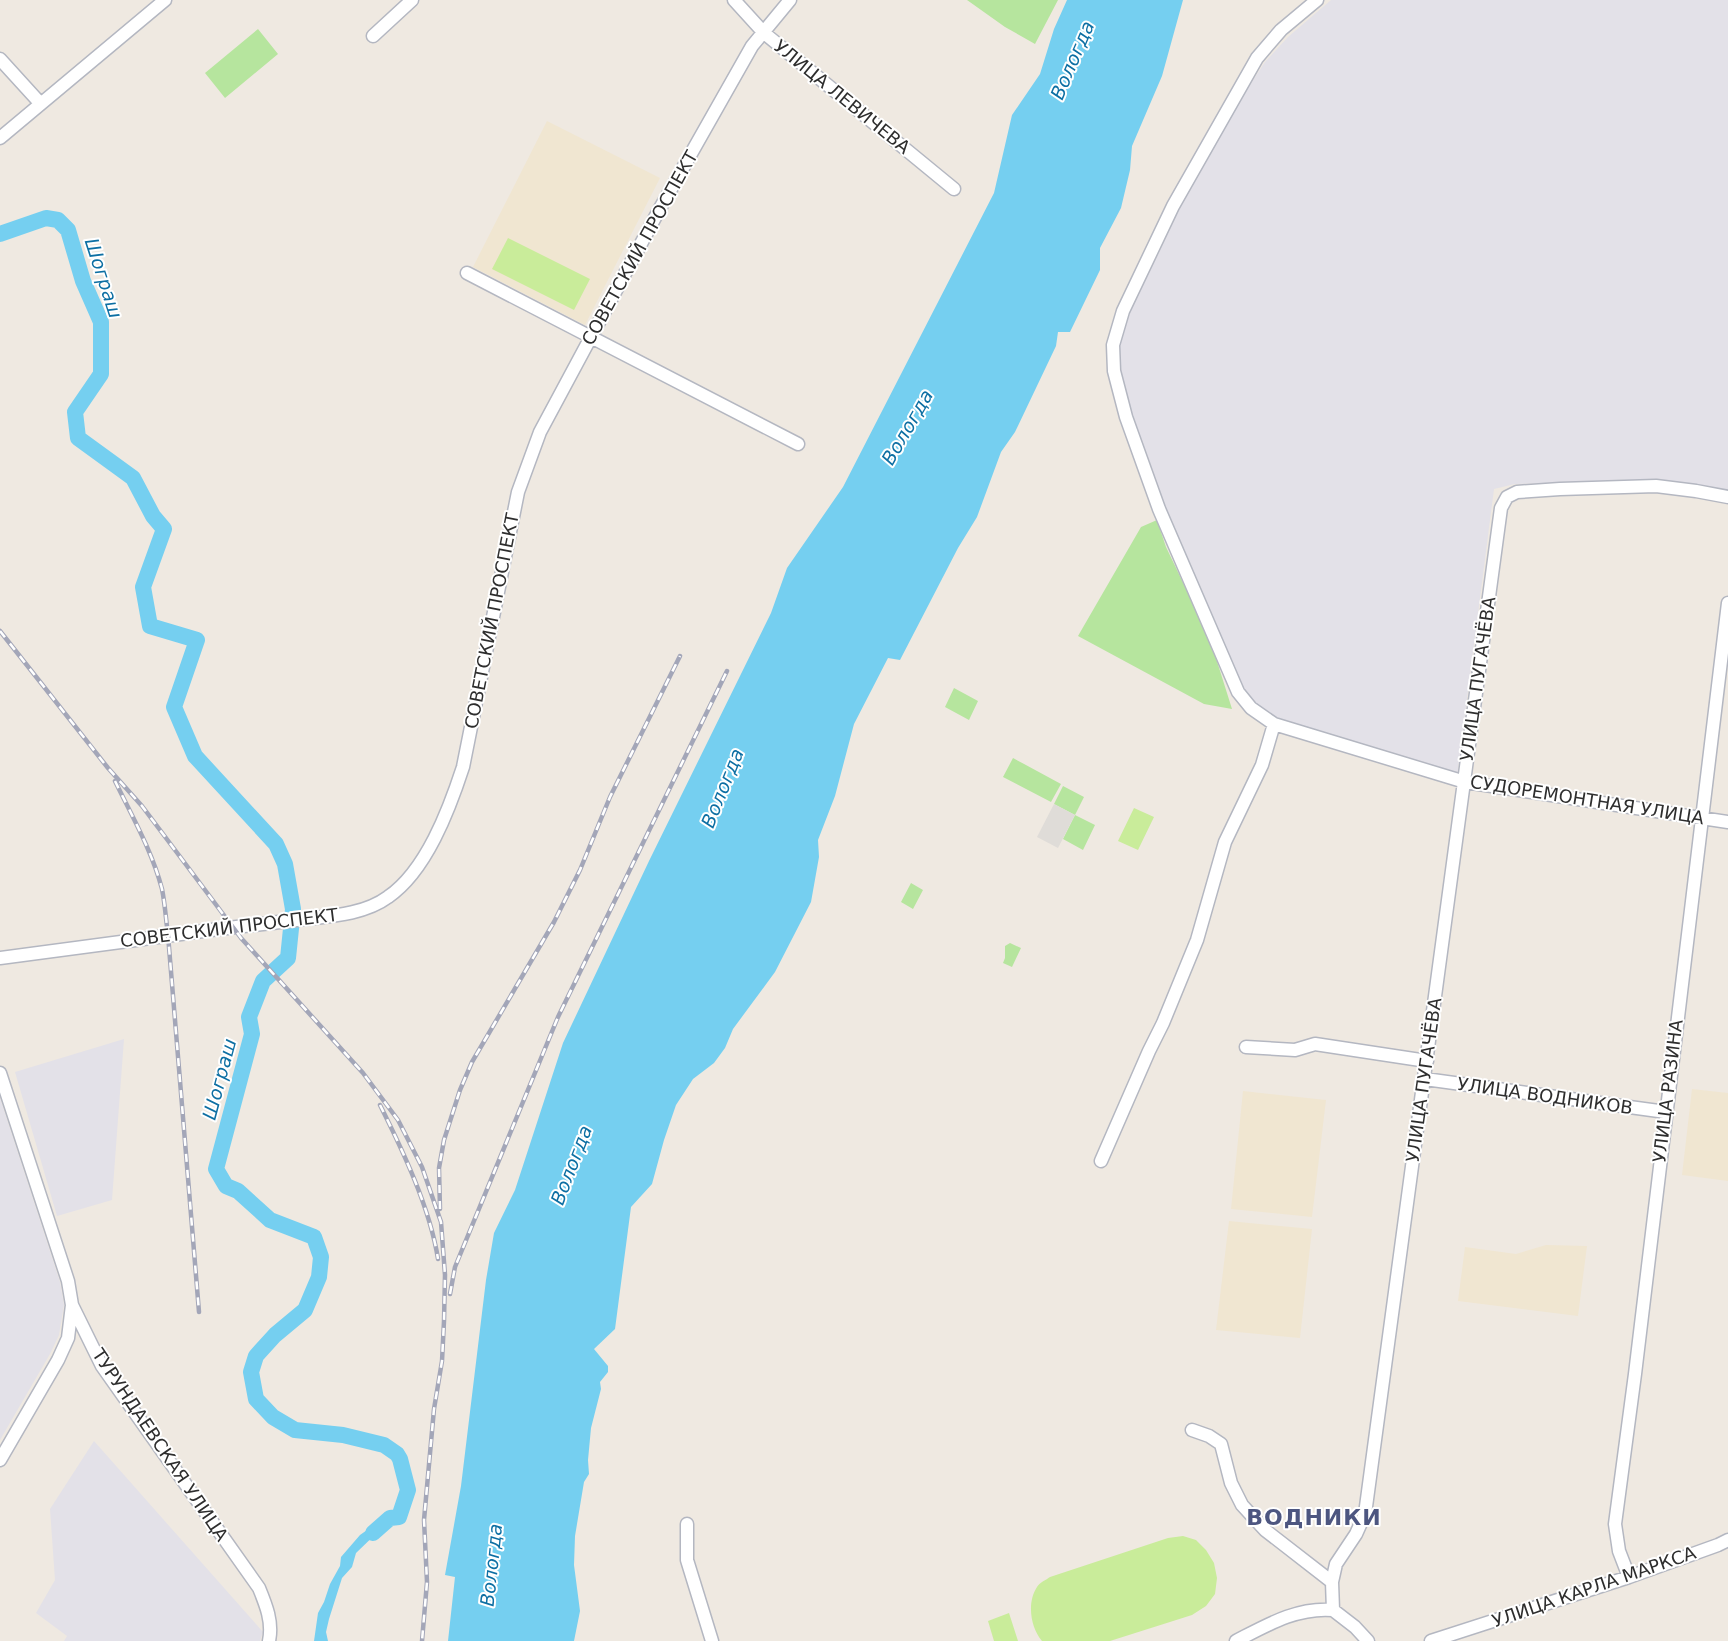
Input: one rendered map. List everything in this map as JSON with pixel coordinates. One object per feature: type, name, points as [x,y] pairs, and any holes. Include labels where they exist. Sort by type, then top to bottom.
[{"type":"street","points":[[0,138],[165,0]]},
{"type":"street","points":[[373,36],[412,0]]},
{"type":"street","name":"УЛИЦА ЛЕВИЧЕВА","points":[[734,0],[764,32],[954,189]]},
{"type":"street","name":"СОВЕТСКИЙ ПРОСПЕКТ","points":[[0,958],[168,935],[265,925],[360,910],[388,897],[403,884],[429,848],[450,806],[466,754],[518,492],[540,432],[658,212],[752,46],[790,0]]},
{"type":"street","name":"СУДОРЕМОНТНАЯ УЛИЦА","points":[[1317,0],[1281,30],[1256,58],[1173,206],[1123,311],[1113,344],[1114,371],[1126,417],[1159,509],[1238,692],[1251,708],[1274,724],[1465,782],[1728,822]]},
{"type":"street","points":[[0,59],[40,103]]},
{"type":"street","points":[[467,273],[798,444]]},
{"type":"street","name":"УЛИЦА ПУГАЧЁВА","points":[[1333,1610],[1332,1582],[1336,1564],[1356,1534],[1364,1514],[1425,1079],[1501,508],[1507,497],[1518,492],[1656,486],[1728,497]]},
{"type":"street","name":"УЛИЦА РАЗИНА","points":[[1629,1577],[1619,1551],[1616,1524],[1728,603]]},
{"type":"street","points":[[1101,1161],[1149,1051],[1164,1023],[1197,940],[1225,842],[1262,765],[1274,724]]},
{"type":"street","points":[[1246,1047],[1295,1050],[1316,1044],[1427,1061]]},
{"type":"street","name":"ТУРУНДАЕВСКАЯ УЛИЦА","points":[[0,1073],[68,1281],[72,1305],[102,1366],[259,1588],[268,1611],[271,1633],[269,1641]]},
{"type":"street","name":"УЛИЦА ВОДНИКОВ","points":[[1425,1079],[1666,1112]]},
{"type":"street","points":[[0,1460],[58,1360],[68,1338],[72,1305]]},
{"type":"street","points":[[1192,1430],[1209,1436],[1221,1444],[1231,1483],[1242,1505],[1265,1530],[1332,1582]]},
{"type":"street","points":[[686,1524],[686,1560],[712,1641]]},
{"type":"street","name":"УЛИЦА КАРЛА МАРКСА","points":[[1430,1641],[1629,1577],[1728,1540]]},
{"type":"street","points":[[1236,1641],[1273,1621],[1317,1608],[1333,1610],[1355,1626],[1368,1641]]},
{"type":"shaded area","points":[[1331,0],[1728,0],[1728,491],[1653,482],[1515,484],[1494,489],[1457,777],[1275,718],[1254,702],[1244,689],[1164,507],[1131,416],[1118,369],[1118,345],[1129,313],[1178,208],[1234,109],[1265,62],[1288,37]]},
{"type":"shaded area","points":[[547,121],[660,178],[585,325],[473,267]]},
{"type":"shaded area","points":[[1054,804],[1075,815],[1058,848],[1037,837]]},
{"type":"shaded area","points":[[124,1039],[112,1200],[57,1216],[15,1072]]},
{"type":"shaded area","points":[[1692,1089],[1728,1093],[1728,1181],[1682,1175]]},
{"type":"shaded area","points":[[1243,1091],[1326,1100],[1312,1217],[1231,1209]]},
{"type":"shaded area","points":[[0,1098],[60,1282],[64,1305],[59,1335],[50,1354],[0,1440]]},
{"type":"shaded area","points":[[1229,1221],[1312,1229],[1300,1338],[1216,1330]]},
{"type":"shaded area","points":[[1546,1245],[1587,1246],[1578,1316],[1458,1301],[1465,1247],[1516,1254]]},
{"type":"shaded area","points":[[94,1441],[263,1632],[260,1641],[64,1641],[67,1636],[36,1613],[55,1580],[50,1509]]},
{"type":"green space","points":[[967,0],[1058,0],[1035,44],[1005,27]]},
{"type":"green space","points":[[258,29],[278,54],[225,98],[205,73]]},
{"type":"green space","points":[[508,238],[590,279],[574,310],[492,269]]},
{"type":"green space","points":[[1157,520],[1166,547],[1210,639],[1232,709],[1204,704],[1078,636],[1141,527]]},
{"type":"green space","points":[[954,688],[978,701],[969,720],[945,707]]},
{"type":"green space","points":[[1013,758],[1061,784],[1051,802],[1003,777]]},
{"type":"green space","points":[[1063,786],[1084,797],[1075,815],[1054,804]]},
{"type":"green space","points":[[1134,808],[1154,817],[1138,850],[1118,841]]},
{"type":"green space","points":[[1075,815],[1095,825],[1083,850],[1063,839]]},
{"type":"green space","points":[[911,883],[923,890],[913,909],[901,902]]},
{"type":"green space","points":[[1010,943],[1021,948],[1012,967],[1003,963],[1005,946]]},
{"type":"green space","points":[[1183,1536],[1196,1540],[1206,1550],[1214,1563],[1217,1578],[1215,1594],[1206,1606],[1192,1615],[1110,1641],[1042,1641],[1035,1629],[1031,1614],[1034,1593],[1041,1582],[1050,1577],[1168,1538]]},
{"type":"green space","points":[[1009,1613],[1018,1641],[994,1641],[988,1621]]},
{"type":"water","name":"Вологда","points":[[1067,0],[1183,0],[1162,76],[1132,146],[1130,170],[1121,208],[1100,248],[1100,270],[1070,332],[1058,332],[1056,346],[1015,432],[1001,452],[977,517],[958,548],[900,660],[888,658],[854,724],[835,796],[818,840],[819,857],[811,902],[775,972],[733,1029],[725,1048],[714,1063],[693,1079],[676,1105],[652,1184],[631,1207],[615,1329],[594,1349],[608,1366],[608,1372],[600,1382],[601,1389],[591,1428],[588,1460],[589,1474],[584,1482],[575,1536],[574,1565],[580,1611],[574,1641],[448,1641],[455,1577],[445,1575],[461,1486],[486,1280],[494,1233],[515,1190],[563,1043],[649,861],[771,613],[787,568],[843,487],[994,193],[1012,115],[1040,74],[1054,29]]},
{"type":"water","points":[[390,1518],[356,1553],[352,1567],[342,1578],[326,1632],[328,1641],[314,1641],[318,1613],[340,1566],[341,1557],[360,1535],[377,1523]]},
{"type":"waterway","name":"Шограш","points":[[0,234],[46,218],[58,220],[68,230],[83,281],[101,322],[101,374],[75,412],[78,438],[133,478],[153,516],[164,529],[143,587],[150,626],[197,640],[174,707],[195,756],[276,844],[285,864],[293,909],[288,958],[263,981],[249,1017],[252,1034],[216,1169],[226,1186],[238,1191],[270,1220],[314,1237],[321,1257],[319,1277],[305,1310],[275,1335],[256,1356],[251,1372],[256,1399],[273,1417],[295,1430],[343,1435],[384,1445],[397,1454],[408,1490],[399,1517],[390,1518],[373,1533]]},
{"type":"railway","points":[[0,631],[108,768],[142,806],[241,938],[363,1073],[398,1120],[422,1167],[441,1222],[445,1275],[442,1361],[434,1409],[424,1520],[427,1582],[422,1641]]},
{"type":"railway","points":[[440,1209],[439,1168],[444,1140],[460,1090],[472,1062],[554,922],[580,870],[610,797],[680,656]]},
{"type":"railway","points":[[450,1294],[455,1267],[558,1017],[727,671]]},
{"type":"railway","points":[[115,781],[147,847],[158,875],[163,895],[168,935],[199,1312]]},
{"type":"railway","points":[[380,1105],[406,1160],[422,1200],[429,1220],[438,1259]]},
{"type":"district","name":"ВОДНИКИ","points":[[1314,1517]]}]
